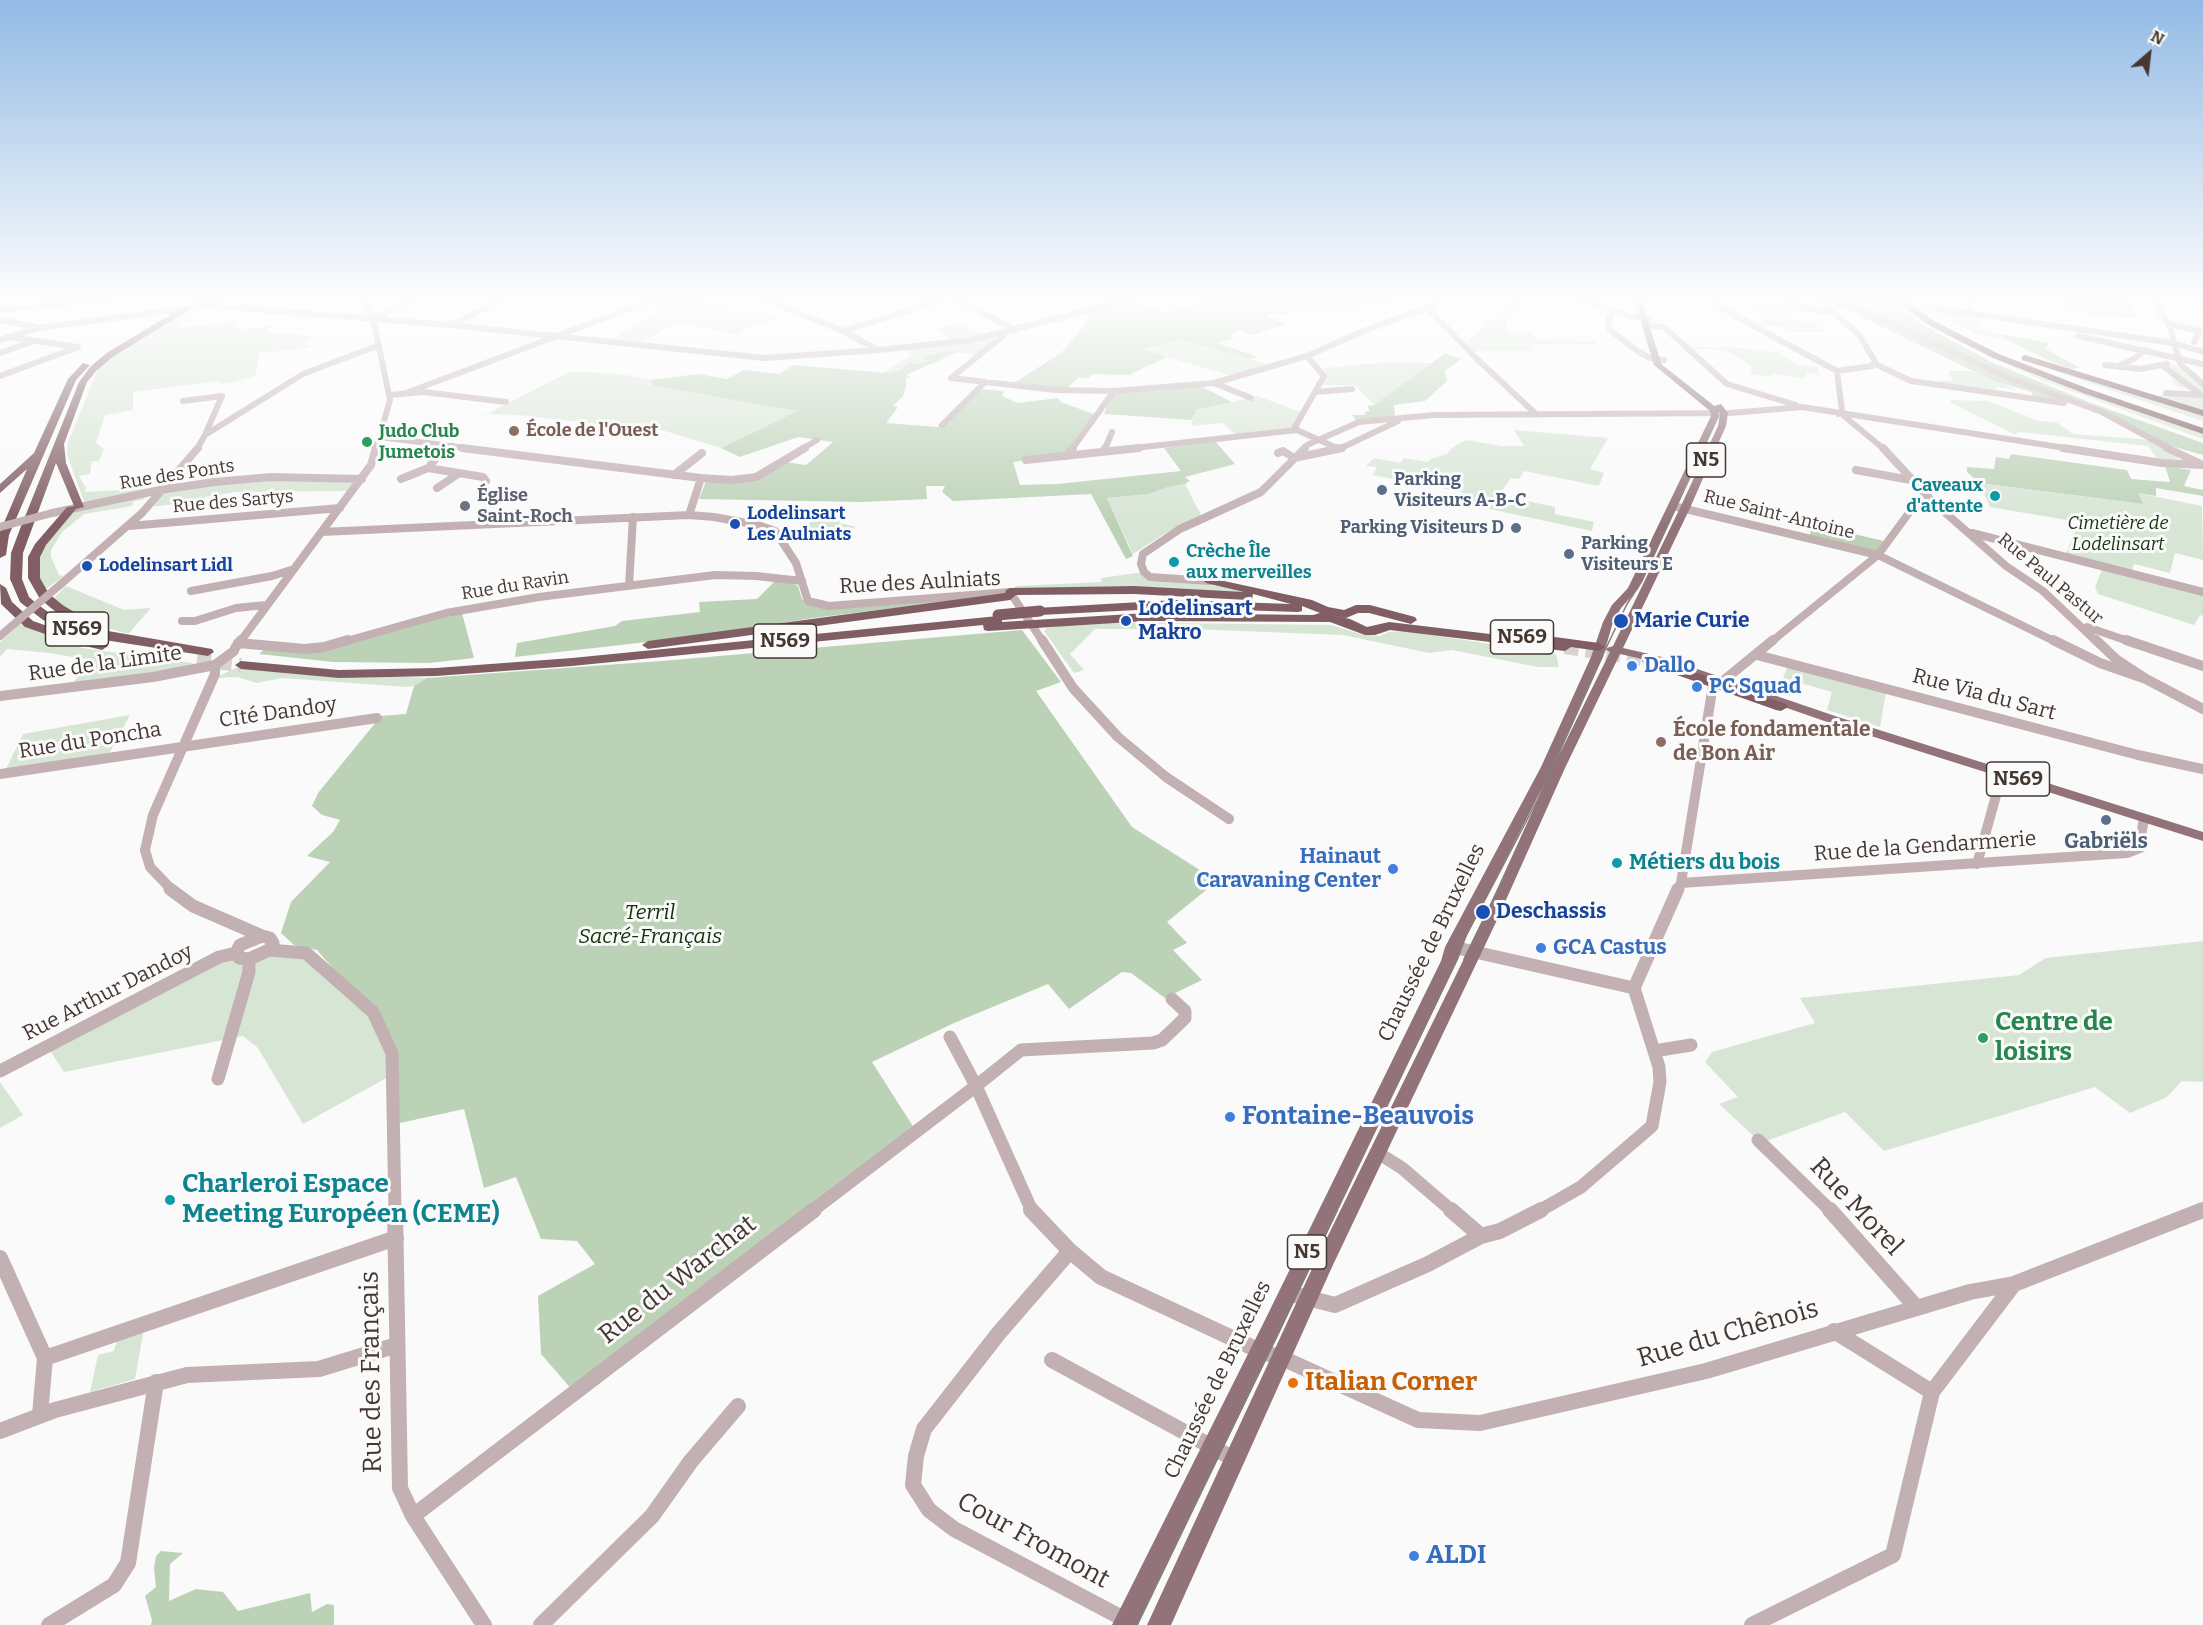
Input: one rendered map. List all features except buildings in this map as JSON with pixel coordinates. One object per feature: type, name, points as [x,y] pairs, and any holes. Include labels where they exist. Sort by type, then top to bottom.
[{"type":"highway","points":[[0,555],[4,535],[66,391],[78,375]]},
{"type":"highway","name":"N569","points":[[89,375],[83,382],[59,442],[17,554],[16,579],[24,599],[46,617],[70,627],[98,635],[208,652]]},
{"type":"highway","points":[[2026,375],[2203,441]]},
{"type":"highway","points":[[2045,375],[2086,391],[2203,427]]},
{"type":"highway","points":[[2054,375],[2203,427]]},
{"type":"highway","points":[[2080,375],[2203,413]]},
{"type":"highway","points":[[59,442],[61,463],[75,508],[50,531],[34,557],[34,578],[44,596],[81,622],[110,633],[158,644]]},
{"type":"highway","points":[[0,490],[41,450]]},
{"type":"highway","points":[[1210,582],[1257,594],[1308,603],[1327,615]]},
{"type":"highway","name":"N569","points":[[0,588],[3,600],[29,624],[98,645],[208,665]]},
{"type":"highway","points":[[587,654],[1010,594],[1134,590],[1257,594]]},
{"type":"highway","name":"N569","points":[[1141,605],[1230,605],[1327,615],[1238,611],[1121,612],[998,618],[573,662],[436,672],[376,674],[312,672],[245,662],[408,667],[587,654],[1141,605]]},
{"type":"highway","points":[[1346,618],[1353,610],[1375,609],[1389,621],[1565,647]]},
{"type":"highway","points":[[573,662],[693,656],[1031,625],[1176,616],[1327,615],[1346,618],[1365,631],[1376,631],[1389,621]]},
{"type":"highway","name":"N569","points":[[1445,630],[1606,653]]},
{"type":"highway","points":[[1648,660],[1783,705]]},
{"type":"main road","name":"N5","points":[[1675,375],[1720,412]]},
{"type":"main road","name":"Chaussée de Bruxelles","points":[[1125,1622],[1212,1447],[1269,1354],[1308,1298],[1475,952],[1559,768],[1606,653],[1616,607],[1633,589],[1720,412]]},
{"type":"main road","name":"Chaussée de Bruxelles","points":[[1159,1625],[1236,1460],[1288,1293],[1453,947],[1606,653],[1685,508],[1722,426],[1720,412]]},
{"type":"main road","name":"N569","points":[[1606,653],[1718,683],[2203,837]]},
{"type":"street","points":[[205,435],[302,375]]},
{"type":"street","points":[[236,952],[239,958],[249,959],[269,950],[273,943],[270,938],[193,906],[166,886],[150,867],[145,850],[153,815],[185,745],[208,665],[236,647],[372,465],[390,402],[386,375]]},
{"type":"street","points":[[406,393],[454,375]]},
{"type":"street","points":[[955,375],[951,378],[1055,390],[1114,391],[1214,382],[1240,375]]},
{"type":"street","points":[[1297,430],[1295,427],[1316,392],[1323,375]]},
{"type":"street","points":[[1494,375],[1537,415]]},
{"type":"street","points":[[1717,375],[1727,384],[1802,407],[1838,414],[2141,460],[2177,465],[2203,465]]},
{"type":"street","points":[[1837,375],[1842,411],[1838,414]]},
{"type":"street","points":[[1897,375],[1920,382],[2060,403],[2074,401]]},
{"type":"street","points":[[2002,375],[2114,417],[2203,465]]},
{"type":"street","points":[[2166,393],[2201,395],[2175,375]]},
{"type":"street","points":[[2191,375],[2203,384]]},
{"type":"street","points":[[0,376],[8,377],[0,383]]},
{"type":"street","points":[[942,425],[985,382]]},
{"type":"street","points":[[1214,382],[1251,398]]},
{"type":"street","points":[[1316,392],[1352,389]]},
{"type":"street","points":[[1067,456],[1114,391]]},
{"type":"street","points":[[390,395],[424,392],[506,402]]},
{"type":"street","points":[[0,636],[129,526],[195,452],[222,396],[183,401]]},
{"type":"street","points":[[1210,582],[1150,577],[1144,572],[1141,558],[1147,549],[1180,529],[1261,492],[1307,446],[1359,422],[1434,415],[1720,412],[1802,407]]},
{"type":"street","name":"Rue Paul Pastur","points":[[1838,414],[1861,428],[1889,453],[1932,501],[2006,566],[2043,591],[2117,660],[2146,679],[2203,709]]},
{"type":"street","points":[[1278,453],[1283,452],[1294,458],[1339,449],[1403,419]]},
{"type":"street","points":[[1026,460],[1297,430],[1339,449]]},
{"type":"street","points":[[1104,452],[1113,432]]},
{"type":"street","points":[[380,437],[674,475],[732,480],[756,477],[817,440]]},
{"type":"street","points":[[2164,445],[2203,458]]},
{"type":"street","points":[[402,479],[428,468],[440,453],[453,446]]},
{"type":"street","points":[[674,475],[702,453]]},
{"type":"street","points":[[2141,460],[2192,461],[2203,458]]},
{"type":"street","points":[[428,468],[483,477],[486,481]]},
{"type":"street","points":[[1856,470],[1916,481]]},
{"type":"street","points":[[437,488],[458,474]]},
{"type":"street","name":"Rue des Ponts","points":[[0,527],[52,513],[160,490],[271,477],[362,479]]},
{"type":"street","points":[[689,515],[701,478]]},
{"type":"street","points":[[1288,1293],[1335,1305],[1428,1264],[1480,1236],[1500,1231],[1581,1186],[1652,1126],[1660,1082],[1654,1051],[1634,988],[1681,883],[1718,683],[1757,655],[1878,555],[1911,510],[1932,501]]},
{"type":"street","name":"Rue Saint-Antoine","points":[[1672,506],[1878,555],[2100,663],[2146,679]]},
{"type":"street","name":"Rue des Sartys","points":[[129,526],[340,508]]},
{"type":"street","name":"Rue des Aulniats","points":[[322,532],[633,517],[689,515],[714,517],[768,527],[780,535],[796,563],[808,601],[829,606],[1010,594],[1073,688],[1118,737],[1166,777],[1228,819]]},
{"type":"street","points":[[628,586],[633,517]]},
{"type":"street","points":[[1969,532],[2203,592]]},
{"type":"street","points":[[191,591],[272,576],[294,568]]},
{"type":"street","name":"Rue du Ravin","points":[[236,647],[270,644],[298,648],[324,647],[446,613],[539,597],[715,575],[756,576],[802,581]]},
{"type":"street","points":[[272,576],[281,586]]},
{"type":"street","points":[[182,621],[195,621],[236,608],[266,605]]},
{"type":"street","points":[[2082,626],[2203,666]]},
{"type":"street","name":"Rue Via du Sart","points":[[1757,655],[2138,755],[2203,769]]},
{"type":"street","name":"Rue de la Limite","points":[[0,696],[138,679],[208,665]]},
{"type":"street","name":"CIté Dandoy","points":[[185,745],[377,717]]},
{"type":"street","name":"Rue du Poncha","points":[[0,774],[185,745]]},
{"type":"street","points":[[1977,864],[2002,774]]},
{"type":"street","name":"Rue de la Gendarmerie","points":[[1681,883],[2127,853],[2142,847],[2140,841],[2144,819]]},
{"type":"street","name":"Rue Arthur Dandoy","points":[[0,1071],[219,957],[236,952],[240,945],[250,939],[262,936]]},
{"type":"street","points":[[1453,947],[1634,988]]},
{"type":"street","name":"Rue des Français","points":[[269,950],[306,953],[314,959],[373,1012],[392,1053],[400,1488],[413,1516],[484,1625]]},
{"type":"street","points":[[218,1079],[249,972],[249,959]]},
{"type":"street","name":"Rue du Warchat","points":[[413,1516],[1021,1050],[1153,1043],[1162,1040],[1185,1018],[1185,1011],[1172,999]]},
{"type":"street","points":[[950,1037],[976,1086],[1030,1209],[1070,1251],[1101,1277],[1269,1354]]},
{"type":"street","points":[[1654,1051],[1691,1045]]},
{"type":"street","name":"Rue Morel","points":[[1758,1140],[1838,1218],[1917,1308]]},
{"type":"street","points":[[1378,1153],[1402,1168],[1480,1236]]},
{"type":"street","name":"Rue du Chênois","points":[[1269,1354],[1418,1420],[1480,1423],[1706,1371],[1970,1292],[2014,1284],[2203,1210]]},
{"type":"street","points":[[45,1358],[396,1238]]},
{"type":"street","name":"Cour Fromont","points":[[1070,1251],[998,1334],[924,1430],[916,1456],[913,1485],[929,1510],[954,1529],[1125,1622]]},
{"type":"street","points":[[0,1258],[45,1358],[40,1415]]},
{"type":"street","points":[[1752,1625],[1893,1555],[1932,1392],[2014,1284]]},
{"type":"street","points":[[1834,1331],[1932,1392]]},
{"type":"street","points":[[0,1431],[40,1415],[187,1375],[319,1369],[397,1345]]},
{"type":"street","points":[[1052,1360],[1236,1460]]},
{"type":"street","points":[[49,1625],[114,1585],[128,1563],[156,1382]]},
{"type":"street","points":[[541,1625],[652,1516],[691,1461],[738,1406]]},
{"type":"green space","points":[[96,375],[255,375],[229,383],[220,384],[219,381],[133,392],[133,410],[105,415],[96,443],[104,449],[99,461],[92,461],[90,474],[79,476],[86,488],[85,492],[156,488],[85,504],[67,455],[68,442]]},
{"type":"green space","points":[[564,375],[626,375],[650,380],[654,386],[799,411],[721,448],[652,427],[648,430],[519,415],[487,414]]},
{"type":"green space","points":[[692,375],[727,379],[735,375],[906,375],[911,378],[906,378],[903,396],[893,406],[898,407],[886,423],[938,427],[978,389],[1004,391],[1002,396],[1017,403],[1058,398],[1061,402],[1096,415],[1067,456],[1013,462],[1020,485],[1057,484],[1181,471],[1164,448],[1215,441],[1235,464],[1185,477],[1190,481],[1149,494],[1107,498],[1133,556],[1126,559],[1091,494],[953,501],[942,492],[945,486],[926,486],[927,499],[862,502],[699,499],[707,479],[741,480],[785,462],[806,465],[833,442],[798,437],[740,457],[721,448],[798,411],[654,386],[650,380]]},
{"type":"green space","points":[[1027,375],[1092,375],[1088,378],[1079,377],[1064,391],[1011,385]]},
{"type":"green space","points":[[1415,375],[1374,405],[1355,385],[1324,385],[1327,376]]},
{"type":"green space","points":[[1415,375],[1446,375],[1447,381],[1425,401],[1394,405],[1395,418],[1357,422],[1352,415],[1365,415],[1365,412],[1370,411],[1367,406],[1374,405]]},
{"type":"green space","points":[[1782,375],[1806,375],[1804,379]]},
{"type":"green space","points":[[1950,375],[1981,375],[2018,390],[1998,387],[1992,390],[1934,383],[1953,381]]},
{"type":"green space","points":[[1981,375],[2022,375],[2091,403],[2203,443],[2203,455],[2168,445],[2107,412],[2072,400],[2035,398],[2031,392]]},
{"type":"green space","points":[[2030,375],[2040,375],[2120,406],[2203,434],[2203,439]]},
{"type":"green space","points":[[2066,375],[2203,414],[2203,421]]},
{"type":"green space","points":[[2175,375],[2188,375],[2203,385],[2203,411],[2156,397],[2166,393],[2200,395],[2195,391],[2176,386],[2172,380],[2180,380]]},
{"type":"green space","points":[[1201,386],[1232,402],[1196,410],[1192,420],[1104,414],[1112,392]]},
{"type":"green space","points":[[1258,396],[1303,413],[1297,430],[1236,435],[1223,423],[1191,426],[1196,410]]},
{"type":"green space","points":[[1951,400],[1988,401],[2038,421],[2056,422],[2073,434],[2151,440],[2179,459],[2159,461],[2148,446],[2020,432],[2014,434],[1951,403]]},
{"type":"green space","points":[[1514,430],[1608,438],[1590,469],[1604,473],[1599,486],[1524,471],[1519,479],[1511,478],[1499,495],[1555,507],[1555,514],[1594,522],[1592,531],[1457,502],[1462,492],[1373,475],[1377,467],[1366,466],[1374,458],[1400,463],[1404,458],[1427,462],[1447,454],[1453,447],[1466,440],[1502,446],[1524,446]]},
{"type":"green space","points":[[2011,454],[2127,470],[2131,479],[2170,482],[2165,466],[2191,470],[2184,486],[2203,490],[2203,496],[2156,488],[2156,496],[2138,493],[2143,504],[1979,483],[1967,472],[1967,467],[1994,469],[1996,457],[2009,459]]},
{"type":"green space","points":[[285,479],[354,483],[347,491],[236,492],[205,497],[201,501],[149,507],[164,493],[230,482]]},
{"type":"green space","name":"Cimetière de Lodelinsart","points":[[1979,483],[2142,504],[2138,493],[2202,506],[2203,560],[2175,553],[2170,573],[2134,564],[2131,574],[2203,593],[2203,616],[2200,615],[2194,625],[2098,594],[2095,587],[2104,564],[2066,554],[2079,522],[1990,507]]},
{"type":"green space","points":[[1185,484],[1202,517],[1164,534],[1133,554],[1107,498],[1149,494]]},
{"type":"green space","points":[[147,496],[143,500],[134,501],[132,506],[84,514],[62,532],[51,550],[51,557],[59,575],[63,576],[45,590],[39,583],[36,561],[50,536],[71,512]]},
{"type":"green space","points":[[822,512],[841,520],[839,523],[856,527],[835,537],[805,535],[802,529]]},
{"type":"green space","points":[[1807,523],[1884,541],[1876,552],[1809,537],[1811,531],[1806,530]]},
{"type":"green space","points":[[1144,572],[1150,577],[1222,583],[1252,594],[1127,586],[1013,589],[1016,586],[1102,582],[1101,578]]},
{"type":"green space","points":[[775,581],[789,582],[798,586],[802,599],[817,606],[970,599],[813,618],[691,637],[515,657],[517,643],[615,626],[622,621],[700,612],[699,602],[757,599]]},
{"type":"green space","points":[[66,586],[124,610],[151,608],[129,633],[125,633],[92,624],[57,602],[54,598]]},
{"type":"green space","points":[[462,613],[474,658],[429,663],[333,662],[259,654],[270,644],[305,649]]},
{"type":"green space","points":[[1084,622],[1332,625],[1360,634],[1380,636],[1389,632],[1406,631],[1556,654],[1559,667],[1538,667],[1452,650],[1429,653],[1343,635],[1191,629],[1095,629],[1070,654],[1084,670],[1074,673],[1044,631],[1047,628]]},
{"type":"green space","points":[[20,624],[82,648],[193,663],[188,668],[73,683],[90,660],[7,649],[0,657],[0,642]]},
{"type":"green space","name":"Terril Sacré-Français","points":[[1022,630],[1061,682],[1036,691],[1132,827],[1214,879],[1206,890],[1167,922],[1187,943],[1173,950],[1202,980],[1165,998],[1131,973],[1122,972],[1069,1009],[1048,984],[954,1023],[872,1062],[916,1131],[574,1392],[541,1354],[538,1296],[595,1264],[577,1241],[541,1239],[516,1177],[484,1188],[464,1109],[400,1123],[392,1058],[375,1017],[317,950],[294,945],[281,933],[291,902],[330,862],[307,856],[333,832],[340,820],[322,815],[312,806],[318,793],[381,716],[406,714],[414,686],[427,678],[661,661]]},
{"type":"green space","points":[[1789,663],[1886,692],[1880,727],[1827,710],[1832,692],[1783,678]]},
{"type":"green space","points":[[242,665],[297,671],[427,678],[414,686],[407,687],[282,678],[257,683],[237,677],[215,678]]},
{"type":"green space","points":[[130,715],[109,754],[6,769],[23,734]]},
{"type":"green space","name":"Centre de loisirs","points":[[2203,941],[2203,1082],[2182,1081],[2167,1097],[2130,1113],[2095,1087],[1884,1151],[1845,1112],[1761,1143],[1719,1104],[1738,1097],[1705,1062],[1712,1052],[1815,1023],[1800,998],[2019,975],[2046,958]]},
{"type":"green space","points":[[292,948],[362,992],[392,1053],[392,1075],[303,1124],[258,1048],[243,1036],[64,1072],[47,1046],[225,957]]},
{"type":"green space","points":[[0,1082],[23,1115],[0,1128]]},
{"type":"green space","points":[[144,1328],[135,1379],[90,1392],[98,1355],[114,1351],[117,1340]]},
{"type":"green space","points":[[161,1551],[183,1553],[170,1564],[169,1601],[196,1589],[223,1592],[238,1611],[310,1593],[312,1612],[327,1604],[334,1605],[334,1625],[151,1625],[152,1620],[145,1596],[156,1587],[154,1568],[156,1556]]},
{"type":"tunnel","points":[[1565,647],[1648,660]]},
{"type":"tunnel","points":[[197,660],[241,665]]},
{"type":"tram line","points":[[1336,1211],[1458,958],[1466,936],[1538,799],[1597,667],[1627,604],[1642,581],[1718,417],[1712,405],[1674,375]]},
{"type":"tram line","points":[[1464,959],[1506,873]]},
{"type":"tram line","points":[[1137,1625],[1337,1210]]},
{"type":"place","name":"École de l'Ouest","points":[[514,431]]},
{"type":"place","name":"Judo Club Jumetois","points":[[367,442]]},
{"type":"place","name":"Parking Visiteurs A-B-C","points":[[1382,490]]},
{"type":"place","name":"Caveaux d'attente","points":[[1995,496]]},
{"type":"place","name":"Église Saint-Roch","points":[[465,506]]},
{"type":"place","name":"Lodelinsart Les Aulniats","points":[[735,524]]},
{"type":"place","name":"Parking Visiteurs D","points":[[1516,528]]},
{"type":"place","name":"Parking Visiteurs E","points":[[1569,554]]},
{"type":"place","name":"Crèche Île aux merveilles","points":[[1174,562]]},
{"type":"place","name":"Lodelinsart Lidl","points":[[87,566]]},
{"type":"place","name":"Lodelinsart Makro","points":[[1126,621]]},
{"type":"place","name":"Marie Curie","points":[[1621,621]]},
{"type":"place","name":"Dallo","points":[[1632,666]]},
{"type":"place","name":"PC Squad","points":[[1697,687]]},
{"type":"place","name":"École fondamentale de Bon Air","points":[[1661,742]]},
{"type":"place","name":"Gabriëls","points":[[2106,820]]},
{"type":"place","name":"Métiers du bois","points":[[1617,863]]},
{"type":"place","name":"Hainaut Caravaning Center","points":[[1393,869]]},
{"type":"place","name":"Deschassis","points":[[1483,912]]},
{"type":"place","name":"GCA Castus","points":[[1541,948]]},
{"type":"place","name":"Centre de loisirs","points":[[1983,1038]]},
{"type":"place","name":"Fontaine-Beauvois","points":[[1230,1117]]},
{"type":"place","name":"Charleroi Espace Meeting Européen (CEME)","points":[[170,1200]]},
{"type":"place","name":"Italian Corner","points":[[1293,1383]]},
{"type":"place","name":"ALDI","points":[[1414,1556]]}]
